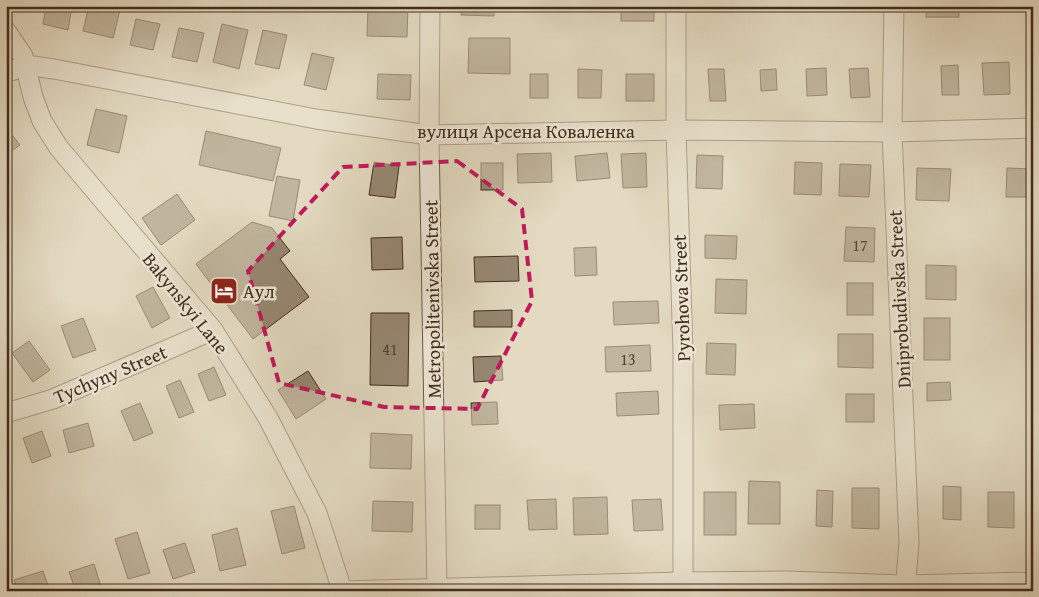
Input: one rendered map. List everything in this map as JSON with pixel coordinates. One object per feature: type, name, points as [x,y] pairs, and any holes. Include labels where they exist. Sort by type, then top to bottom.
[{"type":"street","name":"Metropolitenivska Street","points":[[430,6],[429,135],[437,589]]},
{"type":"street","name":"Pyrohova Street","points":[[676,6],[676,130],[683,352],[683,586]]},
{"type":"street","name":"Dniprobudivska Street","points":[[894,6],[892,132],[909,543],[905,588]]},
{"type":"street","name":"Bakynskyi Lane","points":[[6,31],[19,49],[26,65],[32,97],[42,121],[59,148],[213,330],[268,418],[317,513],[341,590]]},
{"type":"street","name":"вулиця Арсена Коваленка","points":[[26,65],[92,75],[316,119],[429,135],[676,130],[892,132],[1033,128]]},
{"type":"street","points":[[6,73],[26,65]]},
{"type":"street","name":"Tychyny Street","points":[[6,413],[52,399],[213,330]]},
{"type":"street","points":[[341,590],[683,586],[786,581],[905,588],[1033,582]]},
{"type":"highlighted area","points":[[457,161],[522,209],[532,301],[477,409],[384,407],[279,383],[248,271],[343,167]]},
{"type":"building","points":[[46,6],[72,6],[68,30],[43,24]]},
{"type":"building","points":[[89,6],[105,6],[120,10],[113,38],[83,31]]},
{"type":"building","points":[[368,6],[408,6],[407,37],[367,36]]},
{"type":"building","points":[[462,6],[494,6],[494,16],[461,15]]},
{"type":"building","points":[[621,6],[654,6],[654,21],[621,21]]},
{"type":"building","points":[[842,6],[865,6],[865,9],[842,9]]},
{"type":"building","points":[[926,6],[959,6],[959,17],[926,17]]},
{"type":"building","points":[[136,19],[160,24],[153,50],[130,45]]},
{"type":"building","points":[[222,24],[248,30],[239,69],[213,62]]},
{"type":"building","points":[[179,28],[204,33],[197,62],[172,57]]},
{"type":"building","points":[[263,30],[287,35],[279,69],[255,64]]},
{"type":"building","points":[[469,38],[510,38],[510,74],[468,73]]},
{"type":"building","points":[[312,53],[334,58],[326,90],[304,85]]},
{"type":"building","points":[[1009,62],[1010,94],[984,95],[982,63]]},
{"type":"building","points":[[958,65],[959,95],[942,95],[941,66]]},
{"type":"building","points":[[1028,65],[1033,65],[1033,93],[1029,93]]},
{"type":"building","points":[[826,68],[827,95],[807,96],[806,69]]},
{"type":"building","points":[[868,68],[870,97],[851,98],[849,69]]},
{"type":"building","points":[[578,69],[602,70],[601,98],[578,98]]},
{"type":"building","points":[[708,69],[724,69],[726,101],[710,101]]},
{"type":"building","points":[[776,69],[777,90],[761,91],[760,70]]},
{"type":"building","points":[[378,74],[411,75],[410,100],[377,99]]},
{"type":"building","points":[[530,74],[548,74],[548,98],[530,98]]},
{"type":"building","points":[[626,74],[654,74],[654,101],[626,101]]},
{"type":"building","points":[[96,109],[127,116],[119,153],[87,145]]},
{"type":"building","points":[[6,127],[20,145],[6,155]]},
{"type":"building","points":[[206,131],[281,148],[273,181],[199,165]]},
{"type":"building","points":[[551,153],[552,182],[518,183],[517,154]]},
{"type":"building","points":[[607,153],[610,178],[577,181],[575,156]]},
{"type":"building","points":[[646,153],[647,187],[623,188],[621,154]]},
{"type":"building","points":[[697,155],[723,156],[722,189],[696,188]]},
{"type":"building","points":[[374,162],[399,166],[395,198],[369,195]]},
{"type":"building","points":[[795,162],[822,163],[821,195],[794,194]]},
{"type":"building","points":[[481,163],[503,163],[503,190],[481,190]]},
{"type":"building","points":[[840,164],[871,165],[869,197],[839,196]]},
{"type":"building","points":[[917,168],[951,169],[949,201],[916,200]]},
{"type":"building","points":[[1007,168],[1033,169],[1033,197],[1006,197]]},
{"type":"building","points":[[277,176],[300,180],[293,221],[269,216]]},
{"type":"building","points":[[177,194],[195,220],[161,245],[142,218]]},
{"type":"building","points":[[252,222],[272,228],[290,251],[280,259],[309,297],[253,339],[196,264]]},
{"type":"building","points":[[846,227],[875,228],[874,262],[844,261]]},
{"type":"building","points":[[705,235],[737,236],[736,259],[705,258]]},
{"type":"building","points":[[402,237],[403,269],[372,270],[371,238]]},
{"type":"building","points":[[596,247],[597,275],[575,276],[574,248]]},
{"type":"building","points":[[518,256],[519,281],[475,282],[474,257]]},
{"type":"building","points":[[926,265],[956,266],[956,300],[926,299]]},
{"type":"building","points":[[716,279],[747,280],[746,314],[715,313]]},
{"type":"building","points":[[847,283],[873,283],[873,315],[847,315]]},
{"type":"building","points":[[153,287],[170,318],[152,328],[136,296]]},
{"type":"building","points":[[658,301],[659,323],[614,325],[613,302]]},
{"type":"building","points":[[512,310],[512,327],[474,327],[474,311]]},
{"type":"building","points":[[371,313],[409,313],[408,386],[370,385]]},
{"type":"building","points":[[83,318],[96,350],[73,358],[61,326]]},
{"type":"building","points":[[924,318],[950,318],[950,360],[924,360]]},
{"type":"building","points":[[838,334],[873,334],[873,368],[838,367]]},
{"type":"building","points":[[29,341],[50,370],[33,382],[12,353]]},
{"type":"building","points":[[707,343],[736,344],[735,375],[706,374]]},
{"type":"building","points":[[650,345],[651,371],[606,372],[605,347]]},
{"type":"building","points":[[501,356],[503,380],[474,382],[473,357]]},
{"type":"building","points":[[214,367],[226,395],[209,401],[198,374]]},
{"type":"building","points":[[308,371],[326,399],[296,419],[278,390]]},
{"type":"building","points":[[180,380],[194,412],[179,418],[166,386]]},
{"type":"building","points":[[950,382],[951,400],[927,401],[927,383]]},
{"type":"building","points":[[658,391],[659,414],[617,416],[616,393]]},
{"type":"building","points":[[846,394],[874,394],[874,422],[846,422]]},
{"type":"building","points":[[497,402],[498,424],[472,425],[471,403]]},
{"type":"building","points":[[140,403],[153,433],[134,441],[121,411]]},
{"type":"building","points":[[754,404],[755,428],[720,430],[719,405]]},
{"type":"building","points":[[88,423],[94,446],[69,453],[63,430]]},
{"type":"building","points":[[42,431],[51,456],[32,463],[23,438]]},
{"type":"building","points":[[371,433],[412,435],[411,469],[370,468]]},
{"type":"building","points":[[749,481],[780,482],[780,524],[748,524]]},
{"type":"building","points":[[943,486],[961,487],[961,520],[943,519]]},
{"type":"building","points":[[852,488],[879,488],[879,529],[852,528]]},
{"type":"building","points":[[817,490],[833,491],[832,527],[816,526]]},
{"type":"building","points":[[704,492],[736,492],[736,535],[704,535]]},
{"type":"building","points":[[988,492],[1014,492],[1014,528],[988,527]]},
{"type":"building","points":[[607,497],[608,534],[574,535],[573,498]]},
{"type":"building","points":[[556,499],[557,529],[529,530],[527,500]]},
{"type":"building","points":[[661,499],[663,530],[634,531],[632,500]]},
{"type":"building","points":[[373,501],[413,502],[412,532],[372,531]]},
{"type":"building","points":[[475,505],[500,505],[500,529],[475,529]]},
{"type":"building","points":[[294,506],[305,548],[282,554],[271,511]]},
{"type":"building","points":[[237,528],[246,565],[220,571],[212,535]]},
{"type":"building","points":[[137,532],[150,573],[128,579],[115,539]]},
{"type":"building","points":[[185,543],[195,572],[173,579],[163,550]]},
{"type":"building","points":[[94,564],[102,590],[76,591],[69,572]]},
{"type":"building","points":[[43,571],[50,591],[17,591],[14,580]]},
{"type":"place","name":"Аул","points":[[224,291]]}]
